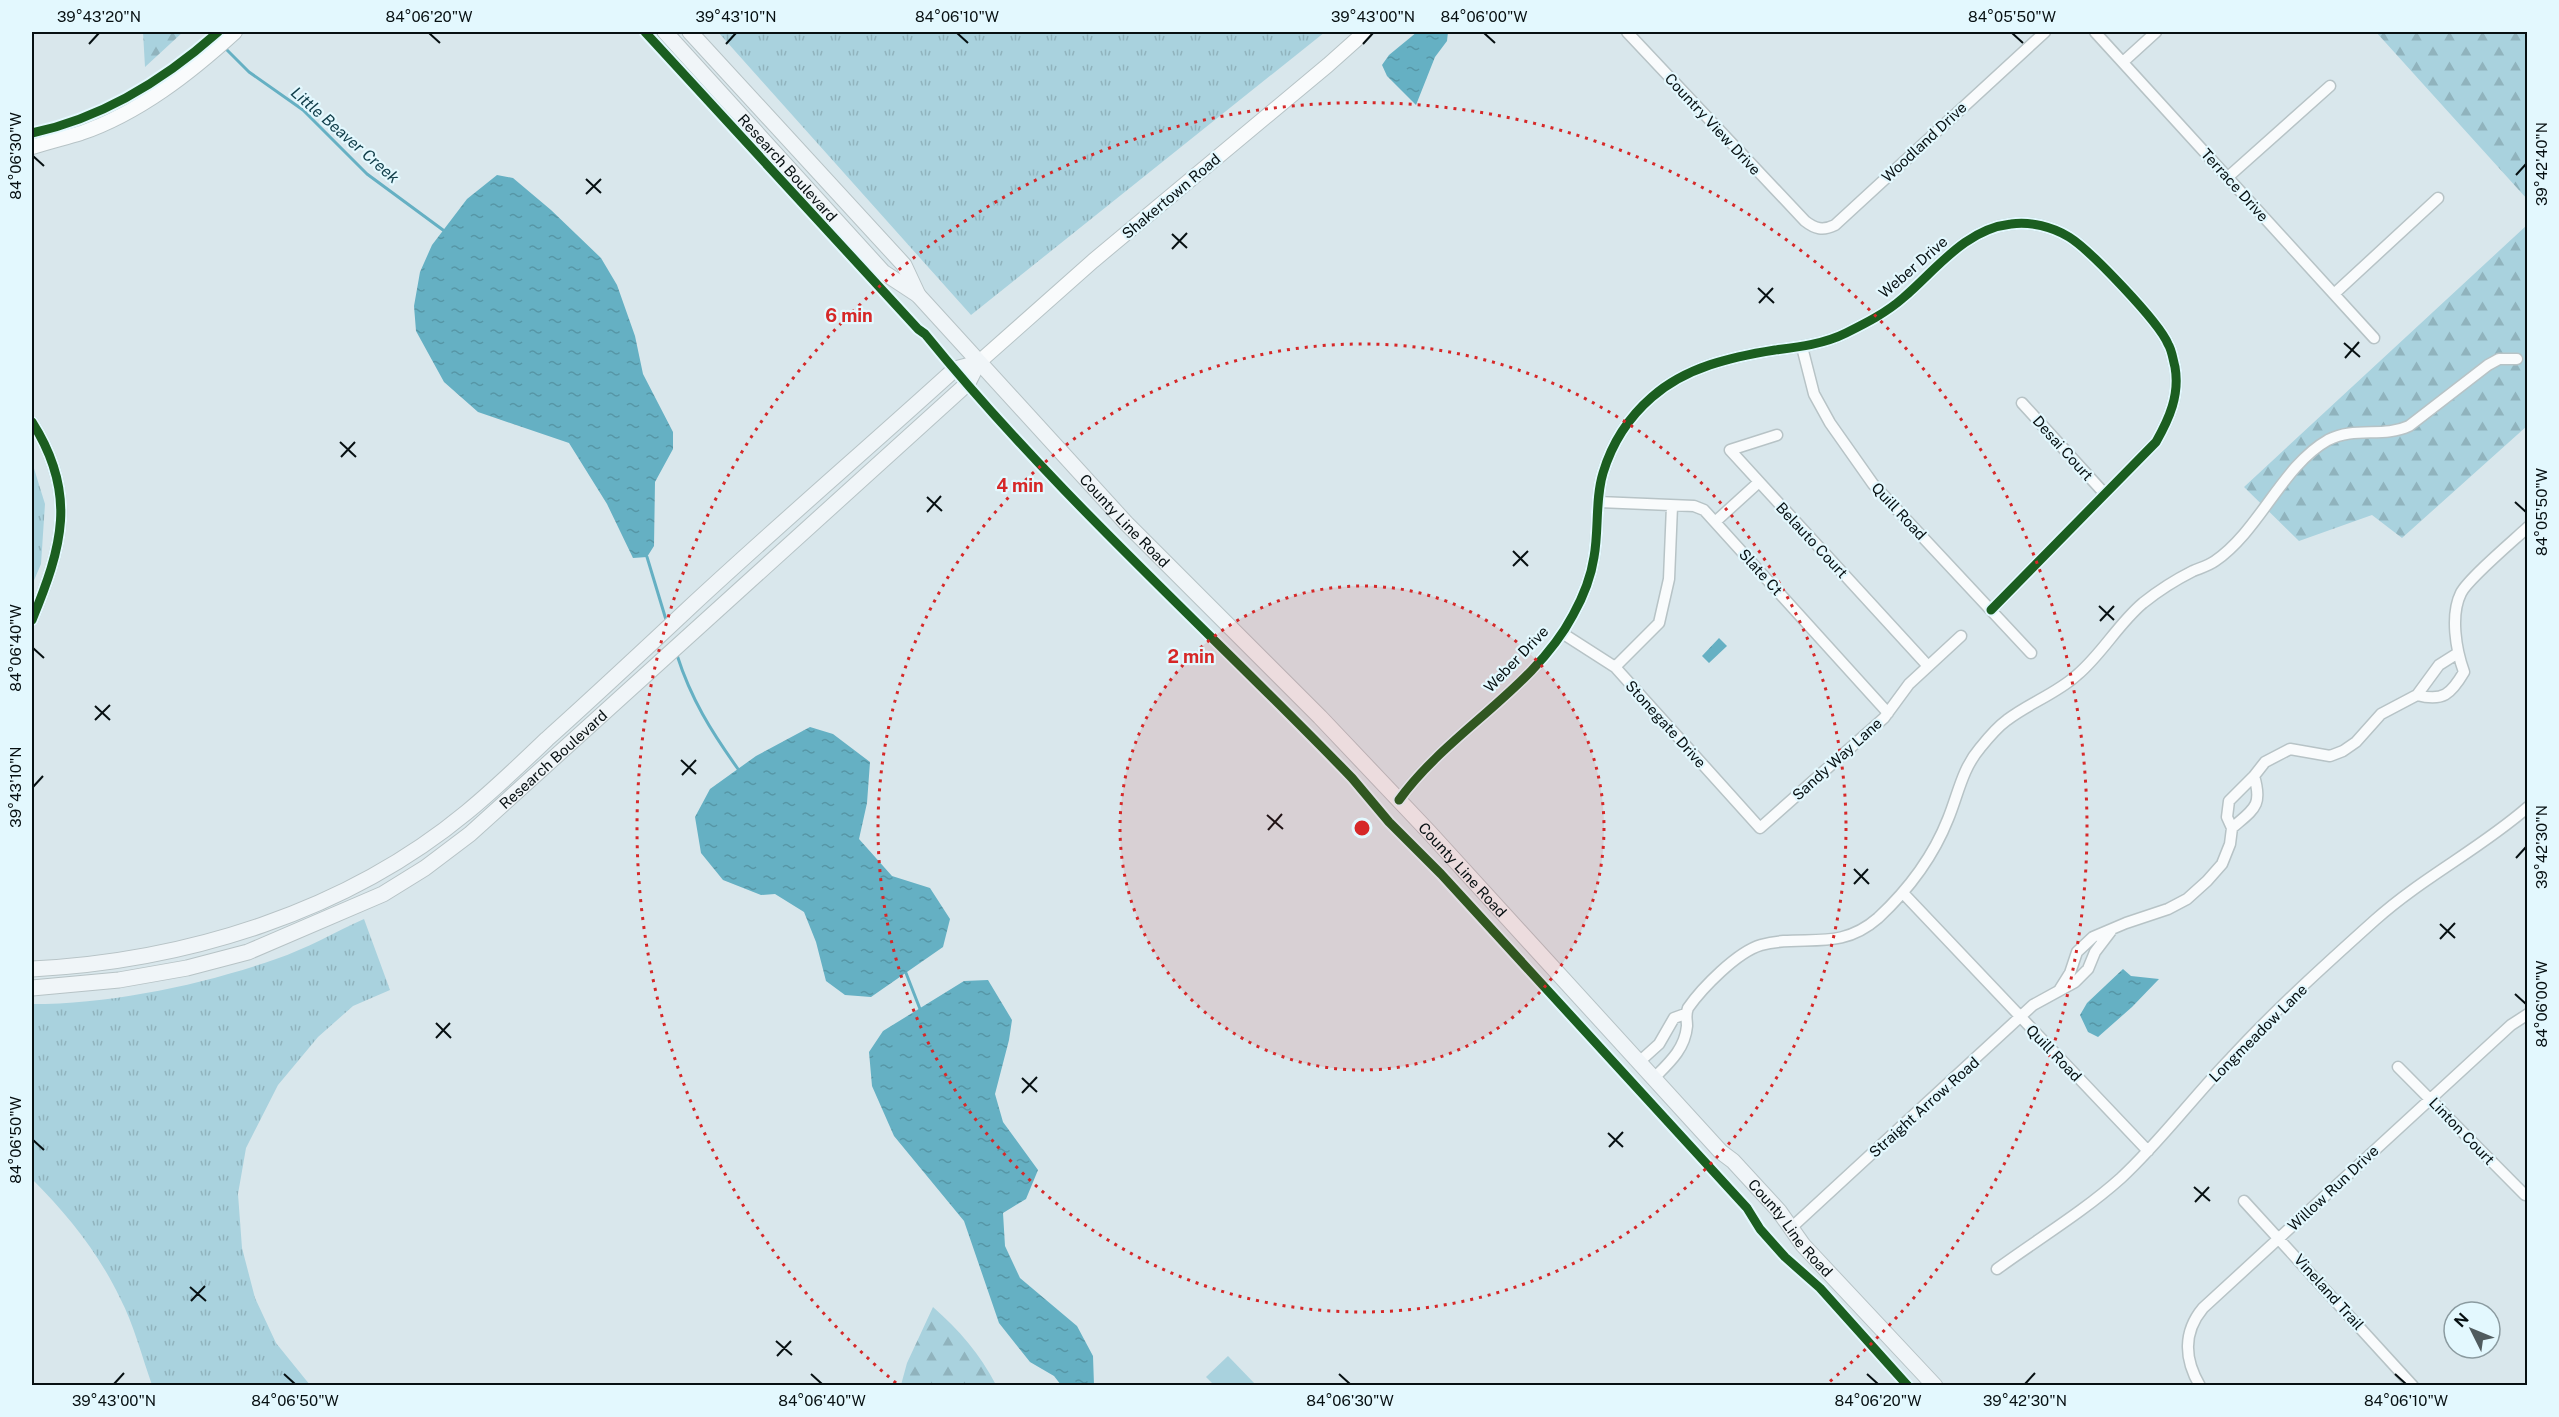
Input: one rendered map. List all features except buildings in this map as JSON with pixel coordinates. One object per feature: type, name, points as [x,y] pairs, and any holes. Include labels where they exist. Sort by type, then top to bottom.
[{"type":"main road","name":"Research Boulevard","points":[[665,32],[883,272],[918,295],[978,363]]},
{"type":"main road","name":"Research Boulevard","points":[[690,32],[904,266],[918,295]]},
{"type":"main road","points":[[732,104],[745,91]]},
{"type":"main road","name":"Research Boulevard","points":[[32,969],[72,967],[216,939],[260,927],[327,900],[397,862],[466,813],[708,590],[955,369],[978,363]]},
{"type":"main road","name":"Research Boulevard","points":[[32,988],[119,980],[187,968],[238,954],[321,922],[383,894],[425,868],[470,834],[635,682],[968,383],[978,363]]},
{"type":"main road","name":"County Line Road","points":[[978,363],[1126,524],[1313,710],[1399,800],[1721,1152],[1733,1161],[1764,1194],[1803,1245],[1935,1386]]},
{"type":"street","points":[[32,147],[82,132],[135,107],[172,85],[235,32]]},
{"type":"street","name":"Shakertown Road","points":[[978,363],[1093,261],[1365,32]]},
{"type":"street","name":"Country View Drive","points":[[1628,32],[1799,215]]},
{"type":"street","name":"Woodland Drive","points":[[1799,215],[1813,227],[1826,229],[1835,225],[2045,32]]},
{"type":"street","name":"Terrace Drive","points":[[2095,32],[2374,338]]},
{"type":"street","points":[[2123,62],[2156,32]]},
{"type":"street","points":[[2228,177],[2330,86]]},
{"type":"street","points":[[2334,294],[2438,198]]},
{"type":"street","name":"Weber Drive","points":[[1399,800],[1416,778],[1534,667],[1562,633],[1586,586],[1594,559],[1602,475],[1614,446],[1632,417],[1671,382],[1698,368],[1774,350],[1802,347],[1841,336],[1876,318],[1902,299],[1962,244],[1983,230],[2013,223],[2052,228],[2086,249],[2157,327],[2169,344],[2176,371],[2176,395],[2169,418],[2156,442],[1991,610]]},
{"type":"street","name":"Quill Road","points":[[1802,347],[1814,394],[1850,454],[1873,484],[2031,653]]},
{"type":"street","points":[[1654,1078],[1676,1055],[1687,1025],[1685,1014],[1693,1000],[1736,958],[1749,950],[1771,943],[1810,942],[1846,936],[1862,930],[1876,919],[1903,893],[1934,850],[1949,819],[1967,767],[1993,732],[2008,718],[2058,689],[2077,675],[2148,600],[2174,582],[2214,561],[2256,521],[2310,454],[2328,440],[2344,434],[2360,431],[2382,433],[2397,431],[2409,426],[2488,365],[2499,359],[2517,359]]},
{"type":"street","name":"Desai Court","points":[[2022,403],[2104,494]]},
{"type":"street","points":[[32,422],[54,467],[61,523],[55,560],[32,620]]},
{"type":"street","name":"Belauto Court","points":[[1777,435],[1730,450],[1928,666]]},
{"type":"street","points":[[1715,522],[1759,482]]},
{"type":"street","name":"Slate Ct","points":[[1599,502],[1694,506],[1704,510],[1888,713]]},
{"type":"street","points":[[1615,667],[1659,623],[1669,579],[1672,506]]},
{"type":"street","name":"Straight Arrow Road","points":[[2417,695],[2434,699],[2453,690],[2464,672],[2457,653],[2456,605],[2462,591],[2528,527]]},
{"type":"street","name":"Stonegate Drive","points":[[1562,633],[1615,667],[1760,828]]},
{"type":"street","name":"Sandy Way Lane","points":[[1760,828],[1888,713],[1909,684],[1961,636]]},
{"type":"street","name":"Straight Arrow Road","points":[[2060,989],[2070,973],[2077,952],[2093,937],[2111,931],[2126,922],[2168,909],[2187,899],[2222,864],[2230,844],[2232,828],[2227,817],[2229,801],[2265,762],[2290,749],[2330,756],[2343,751],[2356,742],[2380,714],[2417,695],[2439,665],[2457,653]]},
{"type":"street","points":[[2232,828],[2255,806],[2260,794],[2254,776]]},
{"type":"street","name":"Longmeadow Lane","points":[[1997,1269],[2102,1193],[2148,1151],[2254,1034],[2367,927],[2397,901],[2475,849],[2528,807]]},
{"type":"street","name":"Quill Road","points":[[1903,893],[1959,955],[2148,1151]]},
{"type":"street","name":"Straight Arrow Road","points":[[1791,1228],[2022,1018],[2033,1005],[2075,982],[2088,969],[2095,952],[2111,931]]},
{"type":"street","points":[[1640,1062],[1659,1044],[1674,1017],[1685,1014]]},
{"type":"street","name":"Willow Run Drive","points":[[2200,1386],[2191,1370],[2187,1349],[2189,1332],[2203,1308],[2511,1025],[2528,1014]]},
{"type":"street","name":"Linton Court","points":[[2398,1067],[2525,1195]]},
{"type":"street","name":"Vineland Trail","points":[[2244,1201],[2280,1237],[2414,1386]]},
{"type":"green space","points":[[143,32],[183,32],[145,67]]},
{"type":"green space","points":[[718,32],[1325,32],[971,315]]},
{"type":"green space","points":[[2376,32],[2527,32],[2527,199]]},
{"type":"green space","points":[[2527,225],[2527,426],[2402,538],[2372,515],[2299,541],[2244,487]]},
{"type":"green space","points":[[32,462],[45,504],[41,564],[32,585]]},
{"type":"green space","points":[[364,919],[390,990],[353,1006],[318,1037],[278,1085],[246,1148],[238,1194],[242,1248],[255,1298],[276,1343],[310,1385],[152,1385],[130,1319],[102,1265],[81,1234],[32,1179],[32,1004],[93,1001],[187,985],[287,955]]},
{"type":"green space","points":[[933,1307],[968,1343],[996,1385],[901,1385],[907,1363]]},
{"type":"green space","points":[[1228,1356],[1256,1385],[1214,1385],[1206,1377]]},
{"type":"water","points":[[1417,32],[1448,32],[1447,41],[1435,57],[1416,105],[1387,76],[1382,65],[1389,55]]},
{"type":"water","points":[[497,175],[513,178],[551,210],[601,258],[617,285],[635,336],[643,374],[673,432],[673,449],[655,482],[654,546],[647,557],[633,558],[607,504],[569,443],[478,412],[444,382],[416,331],[414,306],[420,272],[432,245],[467,199]]},
{"type":"water","points":[[1719,638],[1727,646],[1709,663],[1702,656]]},
{"type":"water","points":[[810,727],[833,734],[870,762],[867,803],[859,839],[892,876],[930,888],[950,919],[943,947],[871,997],[845,995],[826,981],[816,942],[804,912],[775,894],[761,895],[723,880],[701,853],[695,817],[710,789],[756,756]]},
{"type":"water","points":[[2123,969],[2131,976],[2159,979],[2098,1037],[2088,1032],[2080,1015],[2087,1003]]},
{"type":"water","points":[[988,980],[1012,1020],[995,1094],[1003,1122],[1038,1170],[1026,1199],[1003,1213],[1005,1246],[1020,1278],[1077,1326],[1093,1356],[1094,1385],[1061,1385],[1054,1376],[1030,1362],[999,1323],[964,1221],[894,1136],[872,1086],[869,1052],[883,1031],[964,981]]},
{"type":"waterway","name":"Little Beaver Creek","points":[[208,32],[217,41]]},
{"type":"waterway","name":"Little Beaver Creek","points":[[224,47],[249,72],[303,110],[367,174],[443,230]]},
{"type":"waterway","points":[[647,557],[667,623]]},
{"type":"waterway","points":[[677,655],[703,714],[738,769]]},
{"type":"waterway","points":[[906,973],[920,1009]]},
{"type":"cycle path","points":[[32,133],[83,118],[131,95],[176,66],[218,32]]},
{"type":"cycle path","points":[[645,32],[925,334],[1026,450],[1352,778],[1389,822],[1441,874],[1747,1208],[1760,1229],[1785,1257],[1820,1288],[1908,1386]]},
{"type":"cycle path","points":[[1399,800],[1441,753],[1536,666],[1573,615],[1586,587],[1593,564],[1603,473],[1622,431],[1652,397],[1679,378],[1710,365],[1742,356],[1802,346],[1838,337],[1876,317],[1896,303],[1965,242],[1995,227],[2026,223],[2063,233],[2079,244],[2123,287],[2152,320],[2169,346],[2175,367],[2176,387],[2169,416],[2156,442],[1991,610]]},
{"type":"cycle path","points":[[32,422],[56,473],[60,497],[57,544],[32,620]]}]
